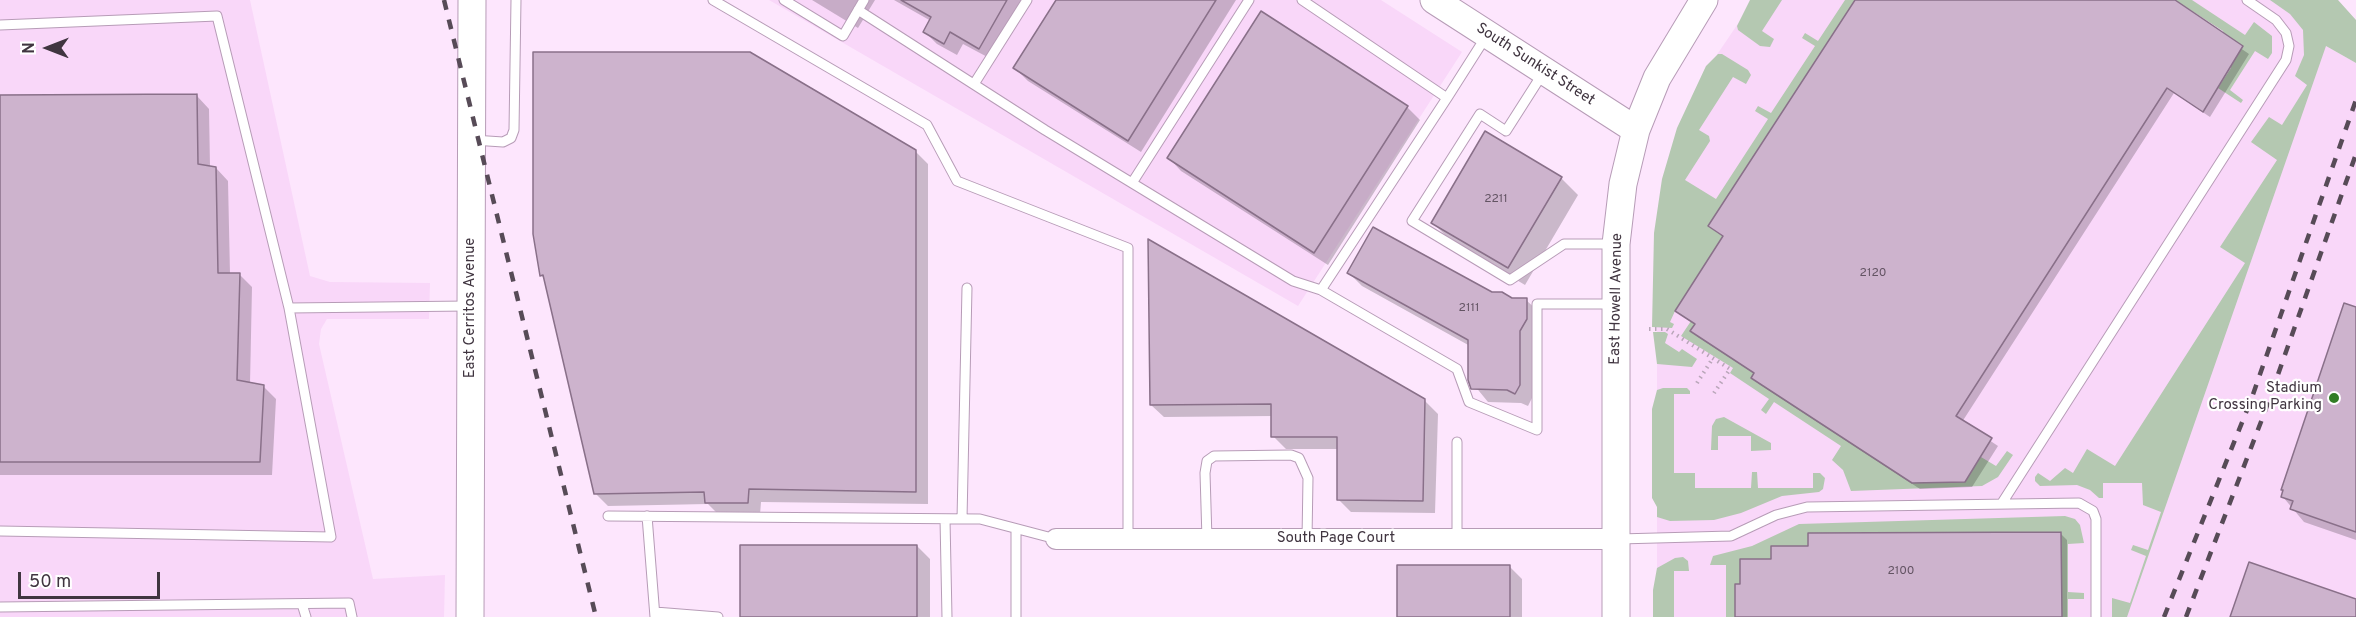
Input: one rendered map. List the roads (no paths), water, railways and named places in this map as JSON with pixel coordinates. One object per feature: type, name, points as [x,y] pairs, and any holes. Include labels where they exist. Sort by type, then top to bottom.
[{"type":"street","name":"East Cerritos Avenue","points":[[470,617],[472,0]]},
{"type":"street","name":"South Sunkist Street","points":[[1434,0],[1636,130]]},
{"type":"street","name":"East Howell Avenue","points":[[1616,617],[1616,304],[1617,244],[1623,184],[1636,130],[1657,78],[1704,0]]},
{"type":"street","name":"South Page Court","points":[[1056,539],[1616,539]]},
{"type":"lane","points":[[472,140],[504,142],[511,138],[514,130],[516,0]]},
{"type":"lane","points":[[713,0],[927,125],[957,181],[1128,248],[1128,539]]},
{"type":"lane","points":[[784,0],[843,36],[864,0]]},
{"type":"lane","points":[[974,84],[1027,0]]},
{"type":"lane","points":[[1132,183],[1249,0]]},
{"type":"lane","points":[[1302,0],[1447,98]]},
{"type":"lane","points":[[2002,503],[2286,60],[2289,46],[2286,33],[2276,20],[2247,0]]},
{"type":"lane","points":[[858,10],[1132,183],[1293,281],[1321,290],[1457,369],[1469,402],[1537,430],[1537,304],[1616,304]]},
{"type":"lane","points":[[0,25],[217,16],[289,308],[331,537],[0,531]]},
{"type":"lane","points":[[1321,290],[1487,34]]},
{"type":"lane","points":[[1544,71],[1506,131],[1480,114],[1413,221],[1510,280],[1564,244],[1617,244]]},
{"type":"lane","points":[[962,519],[967,288]]},
{"type":"lane","points":[[289,308],[471,306]]},
{"type":"lane","points":[[1457,442],[1457,539]]},
{"type":"lane","points":[[1207,539],[1205,473],[1207,461],[1215,456],[1291,455],[1299,458],[1308,478],[1308,539]]},
{"type":"lane","points":[[1616,539],[1700,539],[1731,536],[1776,514],[1807,507],[2079,503],[2093,511],[2096,519],[2096,617]]},
{"type":"lane","points":[[608,516],[980,519],[1056,539]]},
{"type":"lane","points":[[647,516],[655,615],[718,617]]},
{"type":"lane","points":[[945,519],[947,617]]},
{"type":"lane","points":[[1016,529],[1016,617]]},
{"type":"lane","points":[[0,608],[349,603],[352,617]]},
{"type":"lane","points":[[302,604],[306,617]]},
{"type":"lane","points":[[195,606],[195,617]]},
{"type":"railway","points":[[444,0],[596,617]]},
{"type":"railway","points":[[2164,617],[2251,400],[2356,100]]},
{"type":"railway","points":[[2186,617],[2264,414],[2356,154]]},
{"type":"place","name":"Stadium Crossing Parking","points":[[2334,398]]}]
